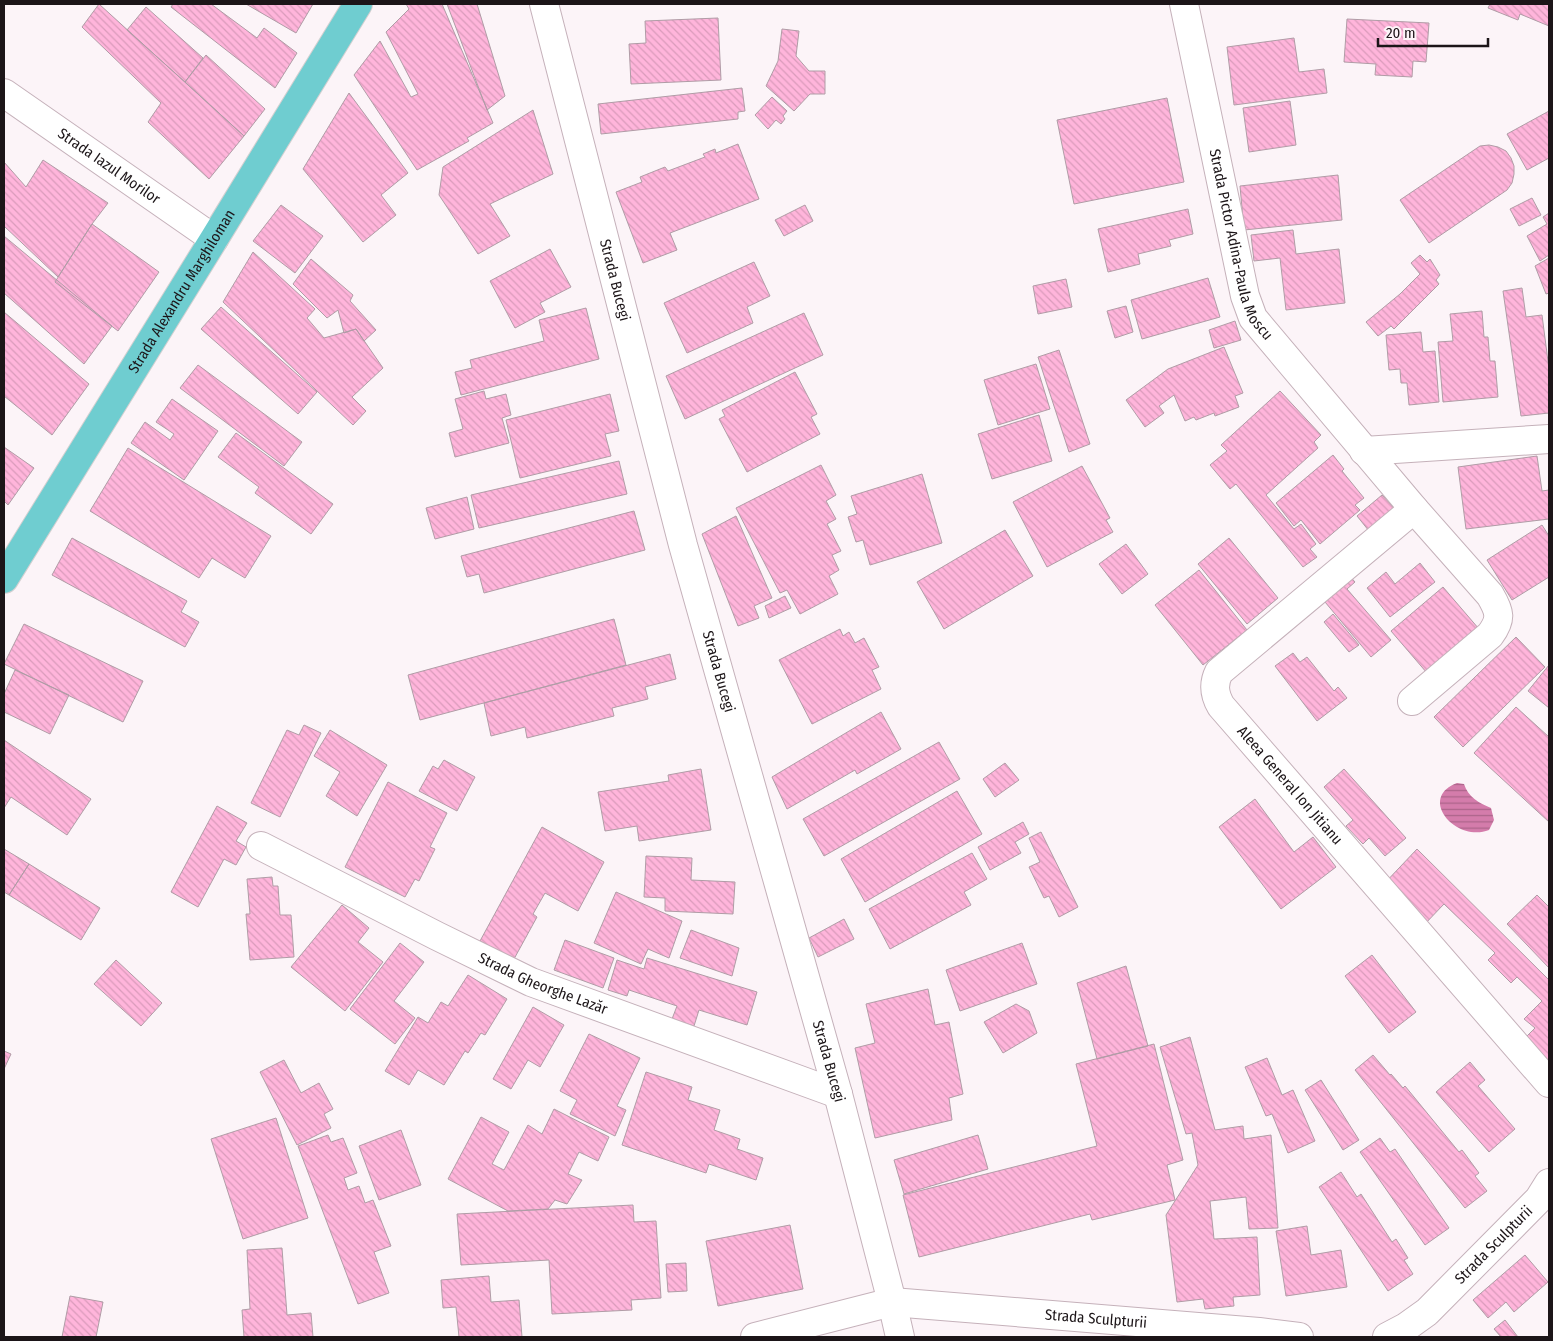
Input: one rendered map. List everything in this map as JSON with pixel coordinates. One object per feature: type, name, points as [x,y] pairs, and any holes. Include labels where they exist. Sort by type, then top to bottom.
[{"type":"main road","name":"Strada Alexandru Marghiloman","points":[[4,579],[358,4]]},
{"type":"street","name":"Strada Bucegi","points":[[544,4],[684,546],[838,1094],[900,1337]]},
{"type":"street","name":"Strada Pictor Adina-Paula Moscu","points":[[1184,4],[1249,309],[1253,318],[1364,451],[1490,594],[1496,605],[1499,616],[1498,624],[1490,636],[1412,701]]},
{"type":"street","name":"Strada Iazul Morilor","points":[[4,93],[214,239]]},
{"type":"street","points":[[1364,451],[1549,439]]},
{"type":"street","name":"Aleea General Ion Jitianu","points":[[1414,509],[1219,672],[1214,681],[1216,698],[1549,1083]]},
{"type":"street","name":"Strada Gheorghe Lazăr","points":[[261,846],[531,982],[838,1094]]},
{"type":"street","name":"Strada Sculpturii","points":[[1387,1337],[1406,1327],[1427,1312],[1546,1198]]},
{"type":"street","name":"Strada Sculpturii","points":[[755,1337],[892,1302],[1299,1337]]},
{"type":"shaded area","points":[[1457,783],[1464,784],[1468,793],[1474,799],[1491,808],[1494,820],[1489,830],[1477,832],[1464,830],[1454,825],[1446,817],[1441,808],[1440,798],[1446,790]]},
{"type":"building","points":[[99,4],[244,136],[209,179],[148,122],[161,103],[82,27]]},
{"type":"building","points":[[173,4],[211,4],[257,38],[264,28],[297,53],[275,88],[171,7]]},
{"type":"building","points":[[246,4],[313,4],[296,33]]},
{"type":"building","points":[[406,4],[442,4],[493,123],[467,138],[469,141],[417,170],[354,75],[380,41],[411,97],[418,94],[386,32],[409,9]]},
{"type":"building","points":[[447,4],[477,4],[505,96],[487,110]]},
{"type":"building","points":[[1490,4],[1549,4],[1549,26],[1520,14],[1518,20],[1488,8]]},
{"type":"building","points":[[146,7],[203,58],[185,82],[127,30]]},
{"type":"building","points":[[718,18],[721,80],[631,84],[629,44],[646,43],[645,21]]},
{"type":"building","points":[[1347,19],[1429,23],[1426,62],[1413,61],[1412,77],[1375,75],[1376,64],[1344,62]]},
{"type":"building","points":[[782,29],[799,31],[796,56],[809,71],[825,71],[825,94],[810,94],[794,111],[766,86],[778,61]]},
{"type":"building","points":[[1294,38],[1299,72],[1324,69],[1327,93],[1234,105],[1227,47]]},
{"type":"building","points":[[206,55],[265,109],[244,136],[185,82]]},
{"type":"building","points":[[742,88],[745,111],[738,112],[738,119],[601,134],[598,104]]},
{"type":"building","points":[[349,93],[408,173],[381,195],[396,215],[363,242],[303,169]]},
{"type":"building","points":[[772,97],[787,111],[783,116],[785,119],[781,124],[776,120],[768,129],[755,115]]},
{"type":"building","points":[[1167,98],[1184,182],[1074,204],[1057,120]]},
{"type":"building","points":[[1290,101],[1296,145],[1249,152],[1243,108]]},
{"type":"building","points":[[533,110],[553,174],[490,204],[510,236],[478,254],[439,195],[443,167]]},
{"type":"building","points":[[1549,111],[1549,158],[1527,170],[1507,134]]},
{"type":"building","points":[[738,144],[759,199],[670,233],[677,250],[643,263],[616,192],[642,182],[640,177],[665,167],[668,171],[705,157],[703,154],[715,149],[716,153]]},
{"type":"building","points":[[1489,145],[1506,151],[1511,158],[1514,166],[1512,183],[1507,190],[1429,243],[1400,200],[1480,146]]},
{"type":"building","points":[[43,160],[108,203],[92,224],[58,277],[4,226],[4,162],[26,187]]},
{"type":"building","points":[[1338,175],[1342,220],[1244,230],[1240,186]]},
{"type":"building","points":[[1532,198],[1541,215],[1519,226],[1510,209]]},
{"type":"building","points":[[281,205],[323,236],[295,273],[253,241]]},
{"type":"building","points":[[805,205],[813,221],[784,236],[775,220]]},
{"type":"building","points":[[1188,209],[1193,234],[1169,240],[1171,246],[1138,254],[1140,264],[1108,272],[1098,229]]},
{"type":"building","points":[[1549,213],[1549,255],[1540,261],[1527,236],[1547,224],[1543,217]]},
{"type":"building","points":[[92,224],[159,272],[118,331],[55,282]]},
{"type":"building","points":[[1293,230],[1296,254],[1339,249],[1345,303],[1286,310],[1280,258],[1254,261],[1251,235]]},
{"type":"building","points":[[4,236],[112,326],[84,364],[4,293]]},
{"type":"building","points":[[550,249],[571,287],[540,303],[545,312],[515,328],[490,281]]},
{"type":"building","points":[[253,252],[315,309],[307,318],[324,338],[356,329],[383,368],[352,397],[366,411],[353,425],[223,302]]},
{"type":"building","points":[[1420,255],[1427,262],[1430,259],[1440,275],[1436,280],[1439,284],[1394,329],[1391,326],[1378,336],[1366,322],[1400,294],[1420,274],[1411,263]]},
{"type":"building","points":[[1549,258],[1549,293],[1546,294],[1535,266]]},
{"type":"building","points":[[311,259],[353,295],[350,301],[376,330],[364,341],[356,329],[344,333],[338,310],[327,318],[293,284]]},
{"type":"building","points":[[754,262],[770,296],[747,307],[753,323],[687,353],[664,303]]},
{"type":"building","points":[[1208,278],[1220,317],[1142,339],[1131,300]]},
{"type":"building","points":[[1066,279],[1072,307],[1038,314],[1033,286]]},
{"type":"building","points":[[1522,288],[1526,317],[1542,315],[1549,369],[1549,413],[1521,416],[1503,291]]},
{"type":"building","points":[[1126,306],[1133,332],[1115,338],[1107,311]]},
{"type":"building","points":[[221,307],[317,392],[298,414],[201,329]]},
{"type":"building","points":[[586,308],[599,359],[461,395],[455,372],[472,368],[470,360],[544,341],[539,320]]},
{"type":"building","points":[[1482,311],[1484,337],[1488,337],[1490,361],[1495,361],[1498,397],[1443,402],[1438,342],[1453,341],[1450,314]]},
{"type":"building","points":[[4,312],[89,384],[52,435],[4,396]]},
{"type":"building","points":[[804,313],[823,355],[685,419],[666,376]]},
{"type":"building","points":[[1235,321],[1241,340],[1214,348],[1209,330]]},
{"type":"building","points":[[1421,332],[1423,352],[1435,351],[1439,402],[1409,405],[1407,383],[1401,383],[1400,369],[1389,370],[1386,335]]},
{"type":"building","points":[[1224,347],[1243,393],[1235,396],[1239,407],[1215,416],[1214,413],[1196,420],[1194,417],[1185,421],[1174,395],[1159,406],[1164,413],[1145,427],[1126,400],[1168,369]]},
{"type":"building","points":[[1059,350],[1090,444],[1069,452],[1038,357]]},
{"type":"building","points":[[1036,364],[1050,409],[998,425],[984,380]]},
{"type":"building","points":[[198,365],[302,442],[284,466],[180,388]]},
{"type":"building","points":[[795,372],[817,414],[811,417],[820,434],[747,472],[719,419],[725,416],[722,410]]},
{"type":"building","points":[[484,391],[486,399],[506,394],[511,415],[502,418],[509,443],[455,457],[449,433],[463,429],[455,399]]},
{"type":"building","points":[[1280,391],[1321,435],[1314,442],[1318,448],[1266,495],[1294,529],[1301,524],[1316,544],[1310,549],[1317,557],[1303,567],[1236,484],[1230,489],[1210,465],[1227,451],[1221,445]]},
{"type":"building","points":[[610,394],[619,431],[605,434],[611,456],[520,478],[506,420]]},
{"type":"building","points":[[172,399],[218,431],[184,480],[131,443],[145,422],[170,440],[174,434],[156,422]]},
{"type":"building","points":[[1039,415],[1052,461],[992,479],[978,434]]},
{"type":"building","points":[[236,433],[333,504],[311,534],[255,493],[259,487],[218,457]]},
{"type":"building","points":[[4,447],[34,468],[8,505],[4,501]]},
{"type":"building","points":[[128,448],[271,536],[245,578],[212,558],[199,578],[90,511]]},
{"type":"building","points":[[1333,455],[1344,469],[1342,471],[1364,498],[1355,505],[1360,510],[1320,544],[1301,520],[1294,526],[1276,503]]},
{"type":"building","points":[[1537,456],[1542,491],[1549,490],[1549,519],[1466,529],[1458,467]]},
{"type":"building","points":[[619,461],[627,494],[479,528],[471,495]]},
{"type":"building","points":[[821,465],[836,495],[826,501],[836,519],[827,524],[841,551],[832,555],[839,570],[829,576],[838,594],[800,614],[787,590],[780,593],[736,508]]},
{"type":"building","points":[[1082,466],[1110,518],[1106,520],[1113,532],[1047,567],[1013,502]]},
{"type":"building","points":[[922,474],[942,543],[870,565],[863,540],[856,542],[848,517],[857,514],[851,496]]},
{"type":"building","points":[[1382,495],[1395,509],[1369,531],[1357,516]]},
{"type":"building","points":[[467,497],[474,529],[435,539],[426,508]]},
{"type":"building","points":[[634,511],[645,550],[484,593],[479,574],[467,577],[461,556]]},
{"type":"building","points":[[736,516],[772,598],[754,606],[759,618],[738,626],[702,534]]},
{"type":"building","points":[[1542,525],[1549,536],[1549,577],[1512,600],[1487,560]]},
{"type":"building","points":[[1005,530],[1033,576],[944,629],[917,582]]},
{"type":"building","points":[[72,538],[187,601],[181,612],[199,622],[185,647],[52,575]]},
{"type":"building","points":[[1229,538],[1278,598],[1247,624],[1198,564]]},
{"type":"building","points":[[1126,544],[1148,574],[1122,594],[1099,564]]},
{"type":"building","points":[[1420,563],[1435,582],[1390,617],[1367,588],[1386,572],[1395,584]]},
{"type":"building","points":[[1199,570],[1247,630],[1203,665],[1155,605]]},
{"type":"building","points":[[1347,573],[1355,582],[1347,589],[1391,640],[1371,657],[1320,596]]},
{"type":"building","points":[[1443,587],[1479,629],[1427,673],[1391,631]]},
{"type":"building","points":[[785,596],[791,608],[769,618],[765,606]]},
{"type":"building","points":[[1333,614],[1359,645],[1349,652],[1324,622]]},
{"type":"building","points":[[614,619],[626,665],[420,720],[408,675]]},
{"type":"building","points":[[24,624],[143,681],[123,722],[4,664]]},
{"type":"building","points":[[840,629],[843,636],[849,632],[855,643],[864,638],[879,667],[872,670],[881,689],[812,724],[779,660]]},
{"type":"building","points":[[1516,637],[1545,667],[1463,747],[1434,717]]},
{"type":"building","points":[[1293,653],[1300,662],[1307,657],[1334,691],[1338,687],[1347,698],[1317,721],[1275,666]]},
{"type":"building","points":[[670,654],[676,679],[645,687],[648,699],[612,708],[614,716],[527,738],[525,727],[491,736],[484,703]]},
{"type":"building","points":[[1549,665],[1549,708],[1528,691]]},
{"type":"building","points":[[15,670],[69,695],[50,734],[4,712],[4,694]]},
{"type":"building","points":[[1516,707],[1549,737],[1549,822],[1474,753]]},
{"type":"building","points":[[881,712],[901,749],[857,774],[855,770],[787,809],[772,777]]},
{"type":"building","points":[[304,725],[321,733],[280,817],[251,803],[287,730],[299,735]]},
{"type":"building","points":[[330,730],[387,765],[357,816],[326,796],[340,772],[314,756]]},
{"type":"building","points":[[4,740],[91,799],[67,835],[11,797],[4,808]]},
{"type":"building","points":[[939,742],[960,779],[824,856],[803,819]]},
{"type":"building","points":[[444,760],[475,777],[457,811],[419,791],[433,766],[438,769]]},
{"type":"building","points":[[1005,763],[1019,780],[995,797],[983,779]]},
{"type":"building","points":[[701,769],[711,830],[639,841],[637,826],[605,831],[598,792],[669,781],[668,775]]},
{"type":"building","points":[[1344,769],[1406,838],[1385,856],[1369,838],[1363,844],[1346,826],[1353,820],[1324,787]]},
{"type":"building","points":[[388,782],[447,813],[430,847],[435,849],[419,881],[415,879],[405,897],[345,867]]},
{"type":"building","points":[[957,791],[982,834],[865,902],[841,859]]},
{"type":"building","points":[[1255,799],[1294,852],[1313,837],[1336,867],[1281,909],[1219,827]]},
{"type":"building","points":[[217,806],[247,823],[236,841],[246,847],[236,865],[224,859],[198,907],[171,892]]},
{"type":"building","points":[[1023,822],[1029,834],[1015,842],[1021,853],[990,870],[978,847]]},
{"type":"building","points":[[542,827],[604,862],[578,911],[545,893],[533,914],[537,917],[514,959],[480,941]]},
{"type":"building","points":[[1041,832],[1078,907],[1059,917],[1049,896],[1044,898],[1029,867],[1040,862],[1029,838]]},
{"type":"building","points":[[4,849],[29,864],[9,895],[4,892]]},
{"type":"building","points":[[1417,849],[1549,980],[1549,1065],[1523,1040],[1535,1028],[1524,1019],[1542,1001],[1517,977],[1511,983],[1488,960],[1495,953],[1444,904],[1423,926],[1382,886]]},
{"type":"building","points":[[972,853],[987,879],[964,892],[971,905],[890,949],[869,909]]},
{"type":"building","points":[[646,856],[692,858],[691,880],[735,882],[733,914],[665,911],[665,898],[644,897]]},
{"type":"building","points":[[29,864],[100,908],[81,940],[9,895]]},
{"type":"building","points":[[272,877],[273,886],[278,886],[280,915],[291,915],[294,957],[250,960],[246,914],[250,914],[247,879]]},
{"type":"building","points":[[616,892],[682,921],[669,958],[648,949],[641,964],[594,943]]},
{"type":"building","points":[[1537,895],[1549,907],[1549,968],[1507,924]]},
{"type":"building","points":[[342,905],[369,928],[358,942],[383,962],[345,1011],[291,967]]},
{"type":"building","points":[[844,919],[854,939],[818,957],[809,938]]},
{"type":"building","points":[[691,930],[739,948],[732,976],[680,958]]},
{"type":"building","points":[[565,940],[614,958],[603,988],[554,970]]},
{"type":"building","points":[[400,943],[424,962],[394,1001],[415,1018],[395,1044],[350,1009]]},
{"type":"building","points":[[1022,943],[1037,984],[960,1011],[946,970]]},
{"type":"building","points":[[1372,955],[1416,1012],[1389,1033],[1345,976]]},
{"type":"building","points":[[647,958],[757,992],[747,1025],[699,1010],[694,1026],[672,1019],[677,1006],[629,990],[627,996],[608,990],[617,960],[644,969]]},
{"type":"building","points":[[116,960],[162,1003],[141,1026],[94,984]]},
{"type":"building","points":[[1126,966],[1148,1046],[1097,1059],[1077,983]]},
{"type":"building","points":[[468,975],[507,999],[485,1035],[481,1033],[468,1053],[465,1051],[444,1085],[418,1070],[409,1085],[385,1071],[418,1017],[428,1023],[441,1002],[448,1006]]},
{"type":"building","points":[[928,989],[935,1025],[949,1022],[963,1094],[949,1098],[952,1120],[875,1138],[855,1048],[875,1043],[866,1004]]},
{"type":"building","points":[[1016,1004],[1029,1011],[1037,1033],[1003,1053],[984,1022]]},
{"type":"building","points":[[533,1007],[564,1025],[540,1067],[528,1060],[511,1089],[493,1079]]},
{"type":"building","points":[[589,1034],[640,1058],[617,1106],[626,1110],[615,1136],[570,1114],[577,1100],[560,1091]]},
{"type":"building","points":[[1190,1037],[1215,1130],[1243,1126],[1244,1139],[1271,1135],[1278,1228],[1249,1229],[1246,1197],[1210,1201],[1214,1239],[1257,1237],[1260,1295],[1233,1297],[1234,1306],[1205,1309],[1203,1299],[1177,1302],[1166,1215],[1198,1165],[1192,1133],[1186,1134],[1160,1047]]},
{"type":"building","points":[[1154,1044],[1183,1160],[1167,1165],[1175,1200],[1092,1220],[1090,1214],[919,1257],[903,1195],[1097,1146],[1076,1064]]},
{"type":"building","points":[[4,1051],[11,1054],[4,1069]]},
{"type":"building","points":[[1373,1055],[1403,1088],[1405,1086],[1459,1152],[1462,1150],[1479,1173],[1475,1176],[1487,1191],[1465,1208],[1355,1070]]},
{"type":"building","points":[[1267,1058],[1282,1095],[1293,1090],[1315,1141],[1288,1153],[1272,1114],[1266,1116],[1245,1067]]},
{"type":"building","points":[[284,1060],[301,1093],[319,1083],[333,1109],[324,1114],[331,1128],[297,1145],[260,1072]]},
{"type":"building","points":[[1470,1062],[1485,1080],[1478,1086],[1515,1129],[1489,1152],[1436,1092]]},
{"type":"building","points":[[646,1072],[692,1087],[688,1100],[720,1110],[714,1130],[740,1139],[737,1149],[763,1158],[756,1180],[709,1164],[706,1173],[622,1145]]},
{"type":"building","points":[[1321,1080],[1359,1140],[1343,1150],[1305,1090]]},
{"type":"building","points":[[554,1109],[609,1137],[598,1161],[579,1152],[568,1174],[582,1180],[567,1204],[555,1200],[548,1209],[508,1211],[448,1179],[481,1117],[509,1132],[492,1164],[504,1170],[528,1125],[542,1134]]},
{"type":"building","points":[[276,1118],[308,1218],[243,1239],[211,1139]]},
{"type":"building","points":[[401,1130],[421,1185],[379,1200],[359,1146]]},
{"type":"building","points":[[328,1135],[331,1142],[343,1138],[357,1173],[344,1178],[348,1190],[359,1186],[365,1203],[373,1200],[391,1246],[374,1252],[389,1293],[358,1304],[298,1146]]},
{"type":"building","points":[[978,1135],[988,1169],[904,1194],[894,1160]]},
{"type":"building","points":[[1380,1138],[1390,1152],[1395,1149],[1449,1228],[1425,1245],[1360,1152]]},
{"type":"building","points":[[1341,1172],[1357,1197],[1361,1194],[1392,1242],[1396,1239],[1408,1258],[1404,1260],[1413,1274],[1388,1291],[1319,1187]]},
{"type":"building","points":[[633,1205],[634,1222],[656,1221],[661,1298],[631,1300],[632,1310],[552,1314],[549,1260],[461,1265],[457,1214]]},
{"type":"building","points":[[790,1225],[803,1289],[718,1306],[706,1241]]},
{"type":"building","points":[[1307,1226],[1311,1255],[1341,1250],[1347,1287],[1286,1296],[1276,1231]]},
{"type":"building","points":[[282,1248],[287,1315],[311,1313],[313,1337],[244,1337],[242,1310],[250,1309],[247,1250]]},
{"type":"building","points":[[1525,1255],[1548,1282],[1514,1312],[1506,1302],[1488,1318],[1473,1300]]},
{"type":"building","points":[[686,1263],[687,1291],[668,1292],[666,1264]]},
{"type":"building","points":[[489,1276],[491,1302],[519,1300],[522,1337],[459,1337],[456,1307],[443,1308],[441,1280]]},
{"type":"building","points":[[70,1296],[103,1302],[96,1337],[62,1337]]},
{"type":"building","points":[[1505,1320],[1518,1337],[1501,1337],[1494,1329]]}]
